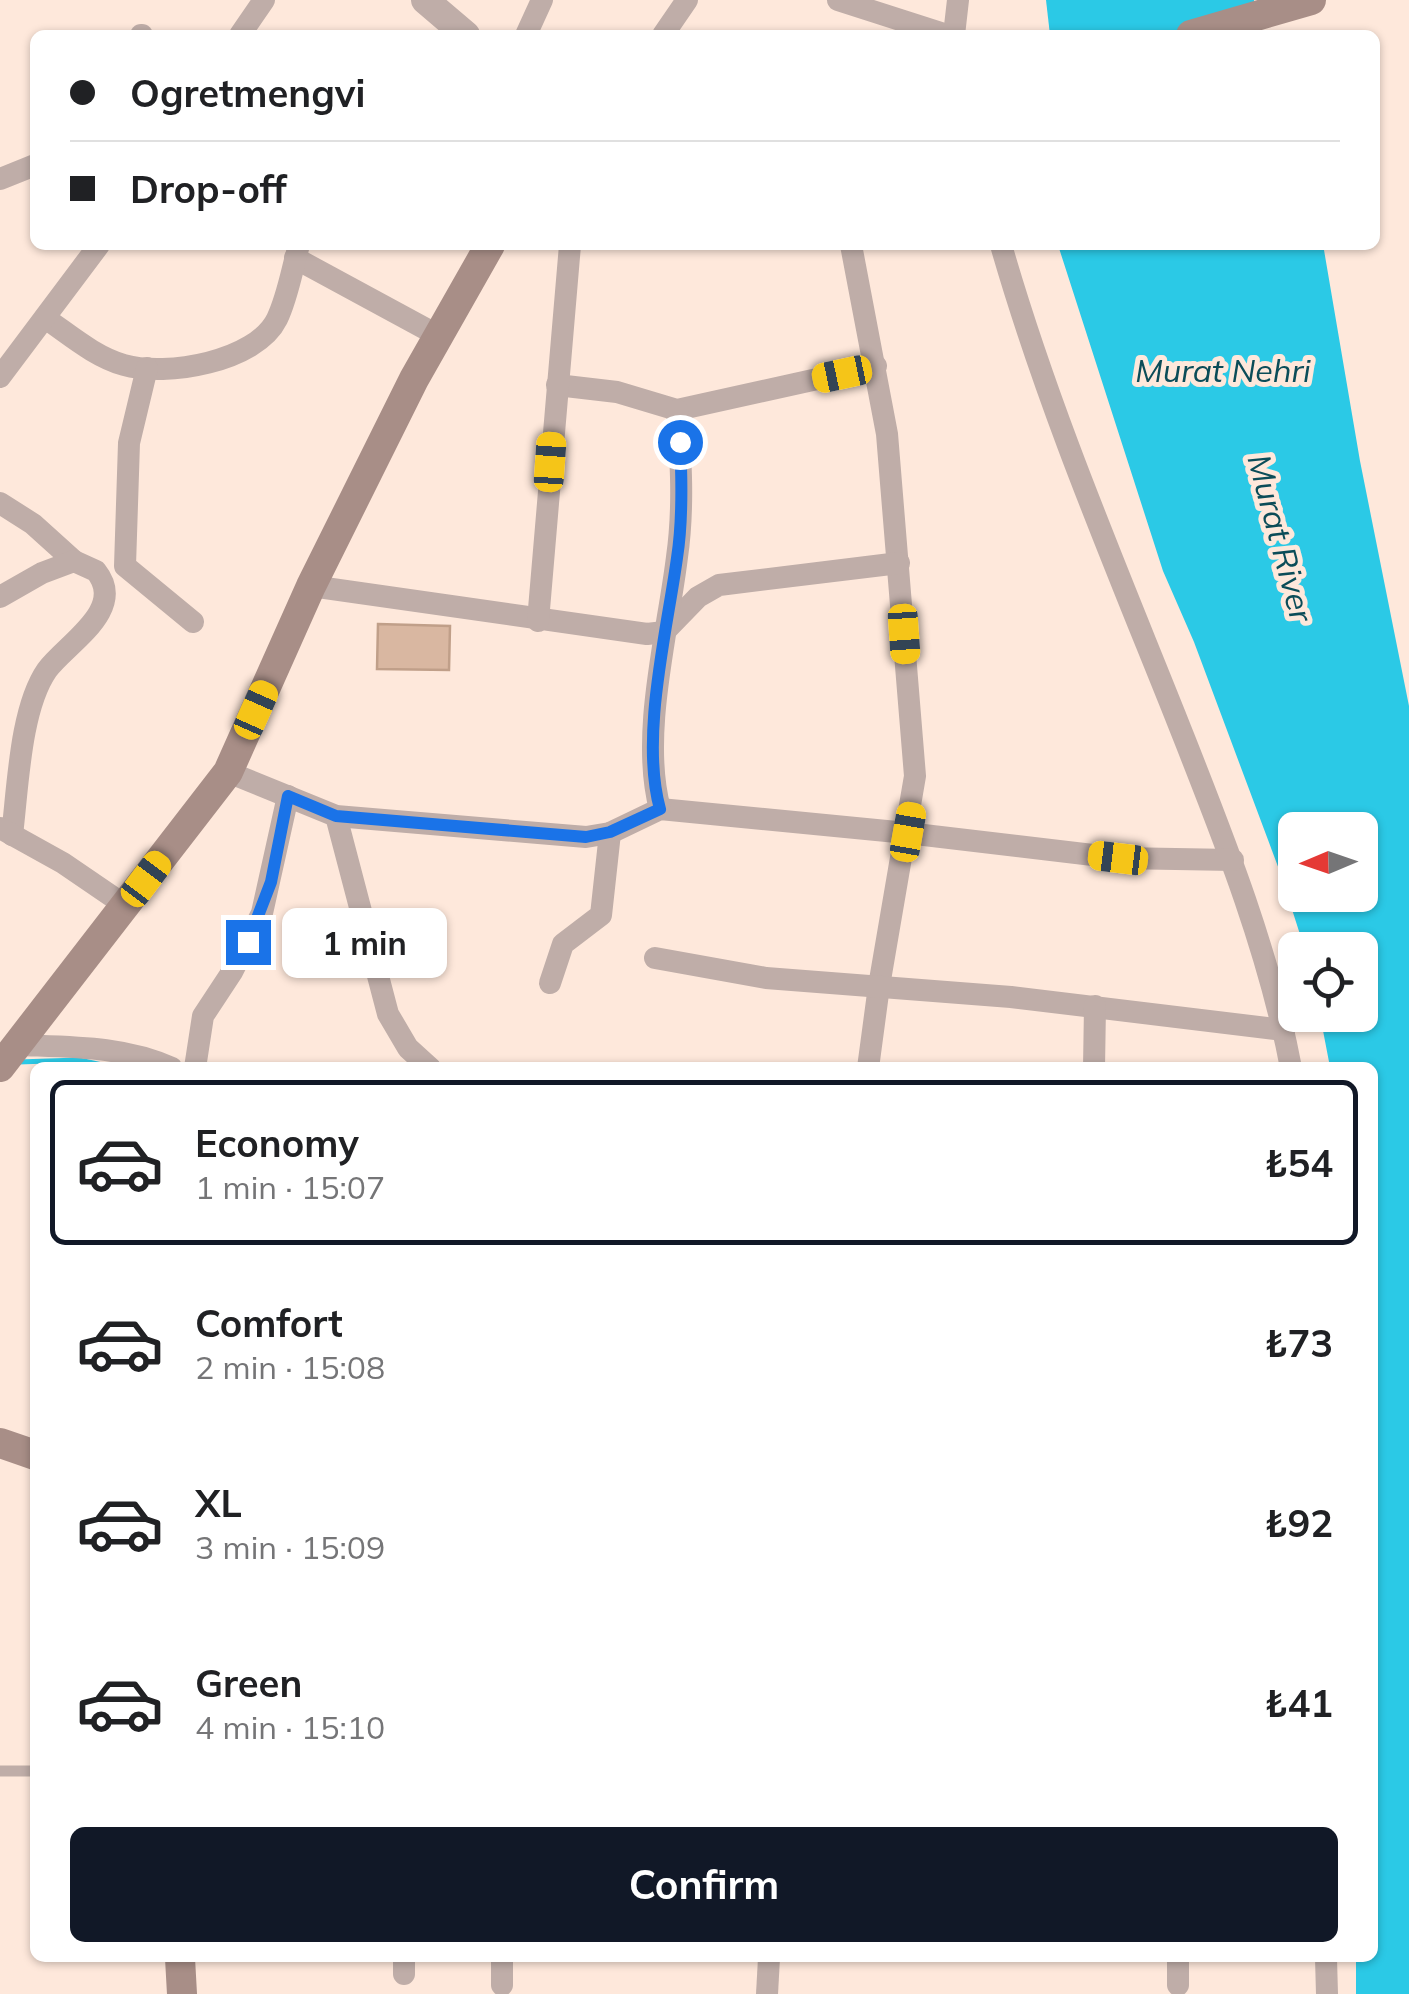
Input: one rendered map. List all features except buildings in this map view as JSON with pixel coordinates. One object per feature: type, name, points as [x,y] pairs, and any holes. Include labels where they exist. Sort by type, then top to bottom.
[{"type":"main road","points":[[1208,30],[1311,0]]},
{"type":"main road","points":[[12,1054],[228,772],[312,586],[438,334],[487,250]]},
{"type":"main road","points":[[0,1443],[30,1452]]},
{"type":"main road","points":[[180,1962],[182,1994]]},
{"type":"street","points":[[243,30],[264,0]]},
{"type":"street","points":[[425,0],[460,30]]},
{"type":"street","points":[[528,30],[542,0]]},
{"type":"street","points":[[666,30],[687,0]]},
{"type":"street","points":[[838,0],[934,30]]},
{"type":"street","points":[[951,30],[958,0]]},
{"type":"street","points":[[0,179],[30,168]]},
{"type":"street","points":[[0,376],[95,250]]},
{"type":"street","points":[[538,621],[570,250]]},
{"type":"street","points":[[852,250],[888,434],[915,776],[869,1062]]},
{"type":"street","points":[[1003,250],[1083,485],[1232,860],[1278,1010]]},
{"type":"street","points":[[46,318],[102,357],[127,366],[193,365],[222,358],[264,337],[277,319],[297,252],[438,334]]},
{"type":"street","points":[[557,386],[617,392],[677,410],[876,366]]},
{"type":"street","points":[[126,566],[129,443],[147,368]]},
{"type":"street","points":[[660,809],[653,783],[664,632],[675,570],[682,474],[677,410]]},
{"type":"street","points":[[0,502],[33,524],[74,562],[96,571],[102,579],[102,608],[49,668],[36,690],[6,832],[63,863],[126,906]]},
{"type":"street","points":[[0,597],[42,573],[74,562]]},
{"type":"street","points":[[675,570],[684,578],[719,585],[899,563]]},
{"type":"street","points":[[102,579],[126,566]]},
{"type":"street","points":[[126,566],[193,622]]},
{"type":"street","points":[[312,586],[628,633],[664,632],[698,597],[719,585]]},
{"type":"street","points":[[228,772],[336,816],[586,837],[610,832],[660,809],[908,832],[1118,858],[1232,860]]},
{"type":"street","points":[[195,1062],[204,1016],[262,913],[288,796]]},
{"type":"street","points":[[336,816],[388,1014],[408,1048],[423,1062]]},
{"type":"street","points":[[550,983],[564,944],[601,915],[610,832]]},
{"type":"street","points":[[655,958],[748,976],[1095,1006],[1278,1029]]},
{"type":"street","points":[[1094,1062],[1095,1006]]},
{"type":"street","points":[[1284,1032],[1290,1062]]},
{"type":"street","points":[[12,1054],[97,1048],[155,1062]]},
{"type":"street","points":[[502,1962],[502,1985]]},
{"type":"street","points":[[767,1994],[769,1962]]},
{"type":"street","points":[[1178,1962],[1178,1985]]},
{"type":"street","points":[[1326,1962],[1326,1994]]},
{"type":"lane","points":[[0,1771],[30,1770]]},
{"type":"water","points":[[1046,0],[1254,0],[1259,30],[1049,30]]},
{"type":"water","name":"Murat Nehri","points":[[1060,250],[1324,250],[1360,461],[1409,706],[1409,1994],[1356,1994],[1356,1962],[1378,1962],[1378,1062],[1329,1062],[1323,1032],[1378,1032],[1378,932],[1299,932],[1293,912],[1378,912],[1378,812],[1278,812],[1278,867],[1194,642],[1163,571]]},
{"type":"waterway","points":[[18,1062],[88,1062]]},
{"type":"route","points":[[248,942],[271,882],[288,796],[336,816],[586,837],[610,832],[660,809],[653,783],[656,727],[664,632],[678,556],[680,442]]},
{"type":"water label","name":"Murat River","points":[[1280,538]]}]
